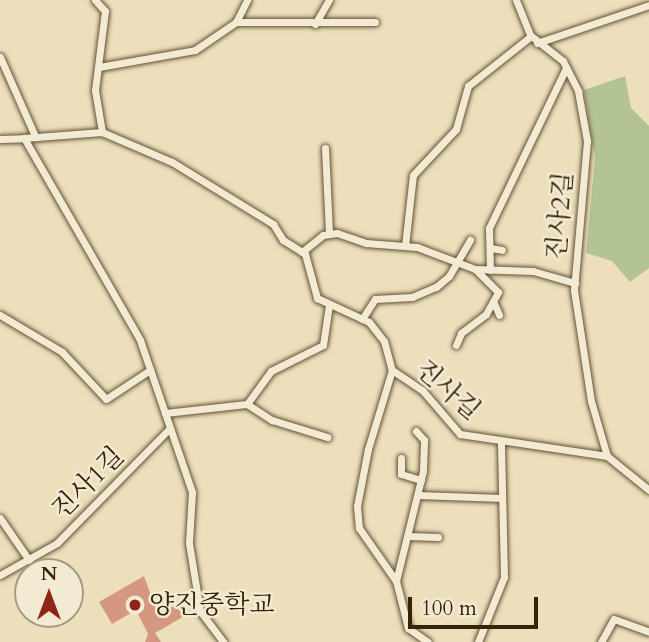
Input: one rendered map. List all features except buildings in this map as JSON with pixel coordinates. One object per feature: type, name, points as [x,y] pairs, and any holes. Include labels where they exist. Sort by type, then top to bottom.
[{"type":"street","points":[[95,0],[105,11],[95,90],[102,132]]},
{"type":"street","points":[[99,67],[195,50],[236,22],[247,0]]},
{"type":"street","points":[[315,24],[329,0]]},
{"type":"street","name":"진사2길","points":[[516,0],[531,36],[566,68],[578,91],[587,141],[575,283],[591,401],[607,456]]},
{"type":"street","points":[[537,43],[649,5]]},
{"type":"street","points":[[236,22],[296,18],[315,24],[375,22]]},
{"type":"street","points":[[405,246],[413,175],[456,129],[468,86],[531,36]]},
{"type":"street","points":[[0,57],[35,136]]},
{"type":"street","points":[[490,270],[489,228],[566,68]]},
{"type":"street","points":[[0,139],[102,132],[172,162],[273,224],[302,252],[317,298],[329,305],[323,345],[271,371],[247,404]]},
{"type":"street","points":[[24,138],[139,340],[192,492],[189,543],[200,611],[223,642]]},
{"type":"street","points":[[325,149],[330,234]]},
{"type":"street","points":[[302,252],[330,234],[405,246],[475,269],[533,271],[575,283]]},
{"type":"street","points":[[362,319],[375,299],[412,298],[436,287],[457,262],[470,240]]},
{"type":"street","points":[[490,248],[502,250]]},
{"type":"street","points":[[456,345],[494,303],[498,292],[475,269]]},
{"type":"street","points":[[494,303],[499,315]]},
{"type":"street","name":"진사길","points":[[329,305],[362,319],[384,341],[392,370],[423,391],[460,434],[607,456]]},
{"type":"street","points":[[0,315],[62,352],[99,396],[106,398],[150,370]]},
{"type":"street","points":[[392,370],[357,508],[359,528],[396,581],[408,628],[428,642]]},
{"type":"street","points":[[165,413],[247,404],[272,420],[327,437]]},
{"type":"street","name":"진사1길","points":[[32,558],[77,524],[170,429]]},
{"type":"street","points":[[396,581],[421,480],[424,440],[416,431]]},
{"type":"street","points":[[478,642],[504,577],[501,442]]},
{"type":"street","points":[[607,456],[649,490]]},
{"type":"street","points":[[401,458],[401,474],[421,480]]},
{"type":"street","points":[[418,495],[502,498]]},
{"type":"street","points":[[0,518],[28,558]]},
{"type":"street","points":[[408,536],[438,537]]},
{"type":"street","points":[[601,642],[614,619],[649,632]]},
{"type":"green space","points":[[625,76],[631,108],[649,126],[649,268],[630,282],[612,261],[586,253],[595,158],[584,90]]},
{"type":"place","name":"양진중학교","points":[[135,605]]}]
